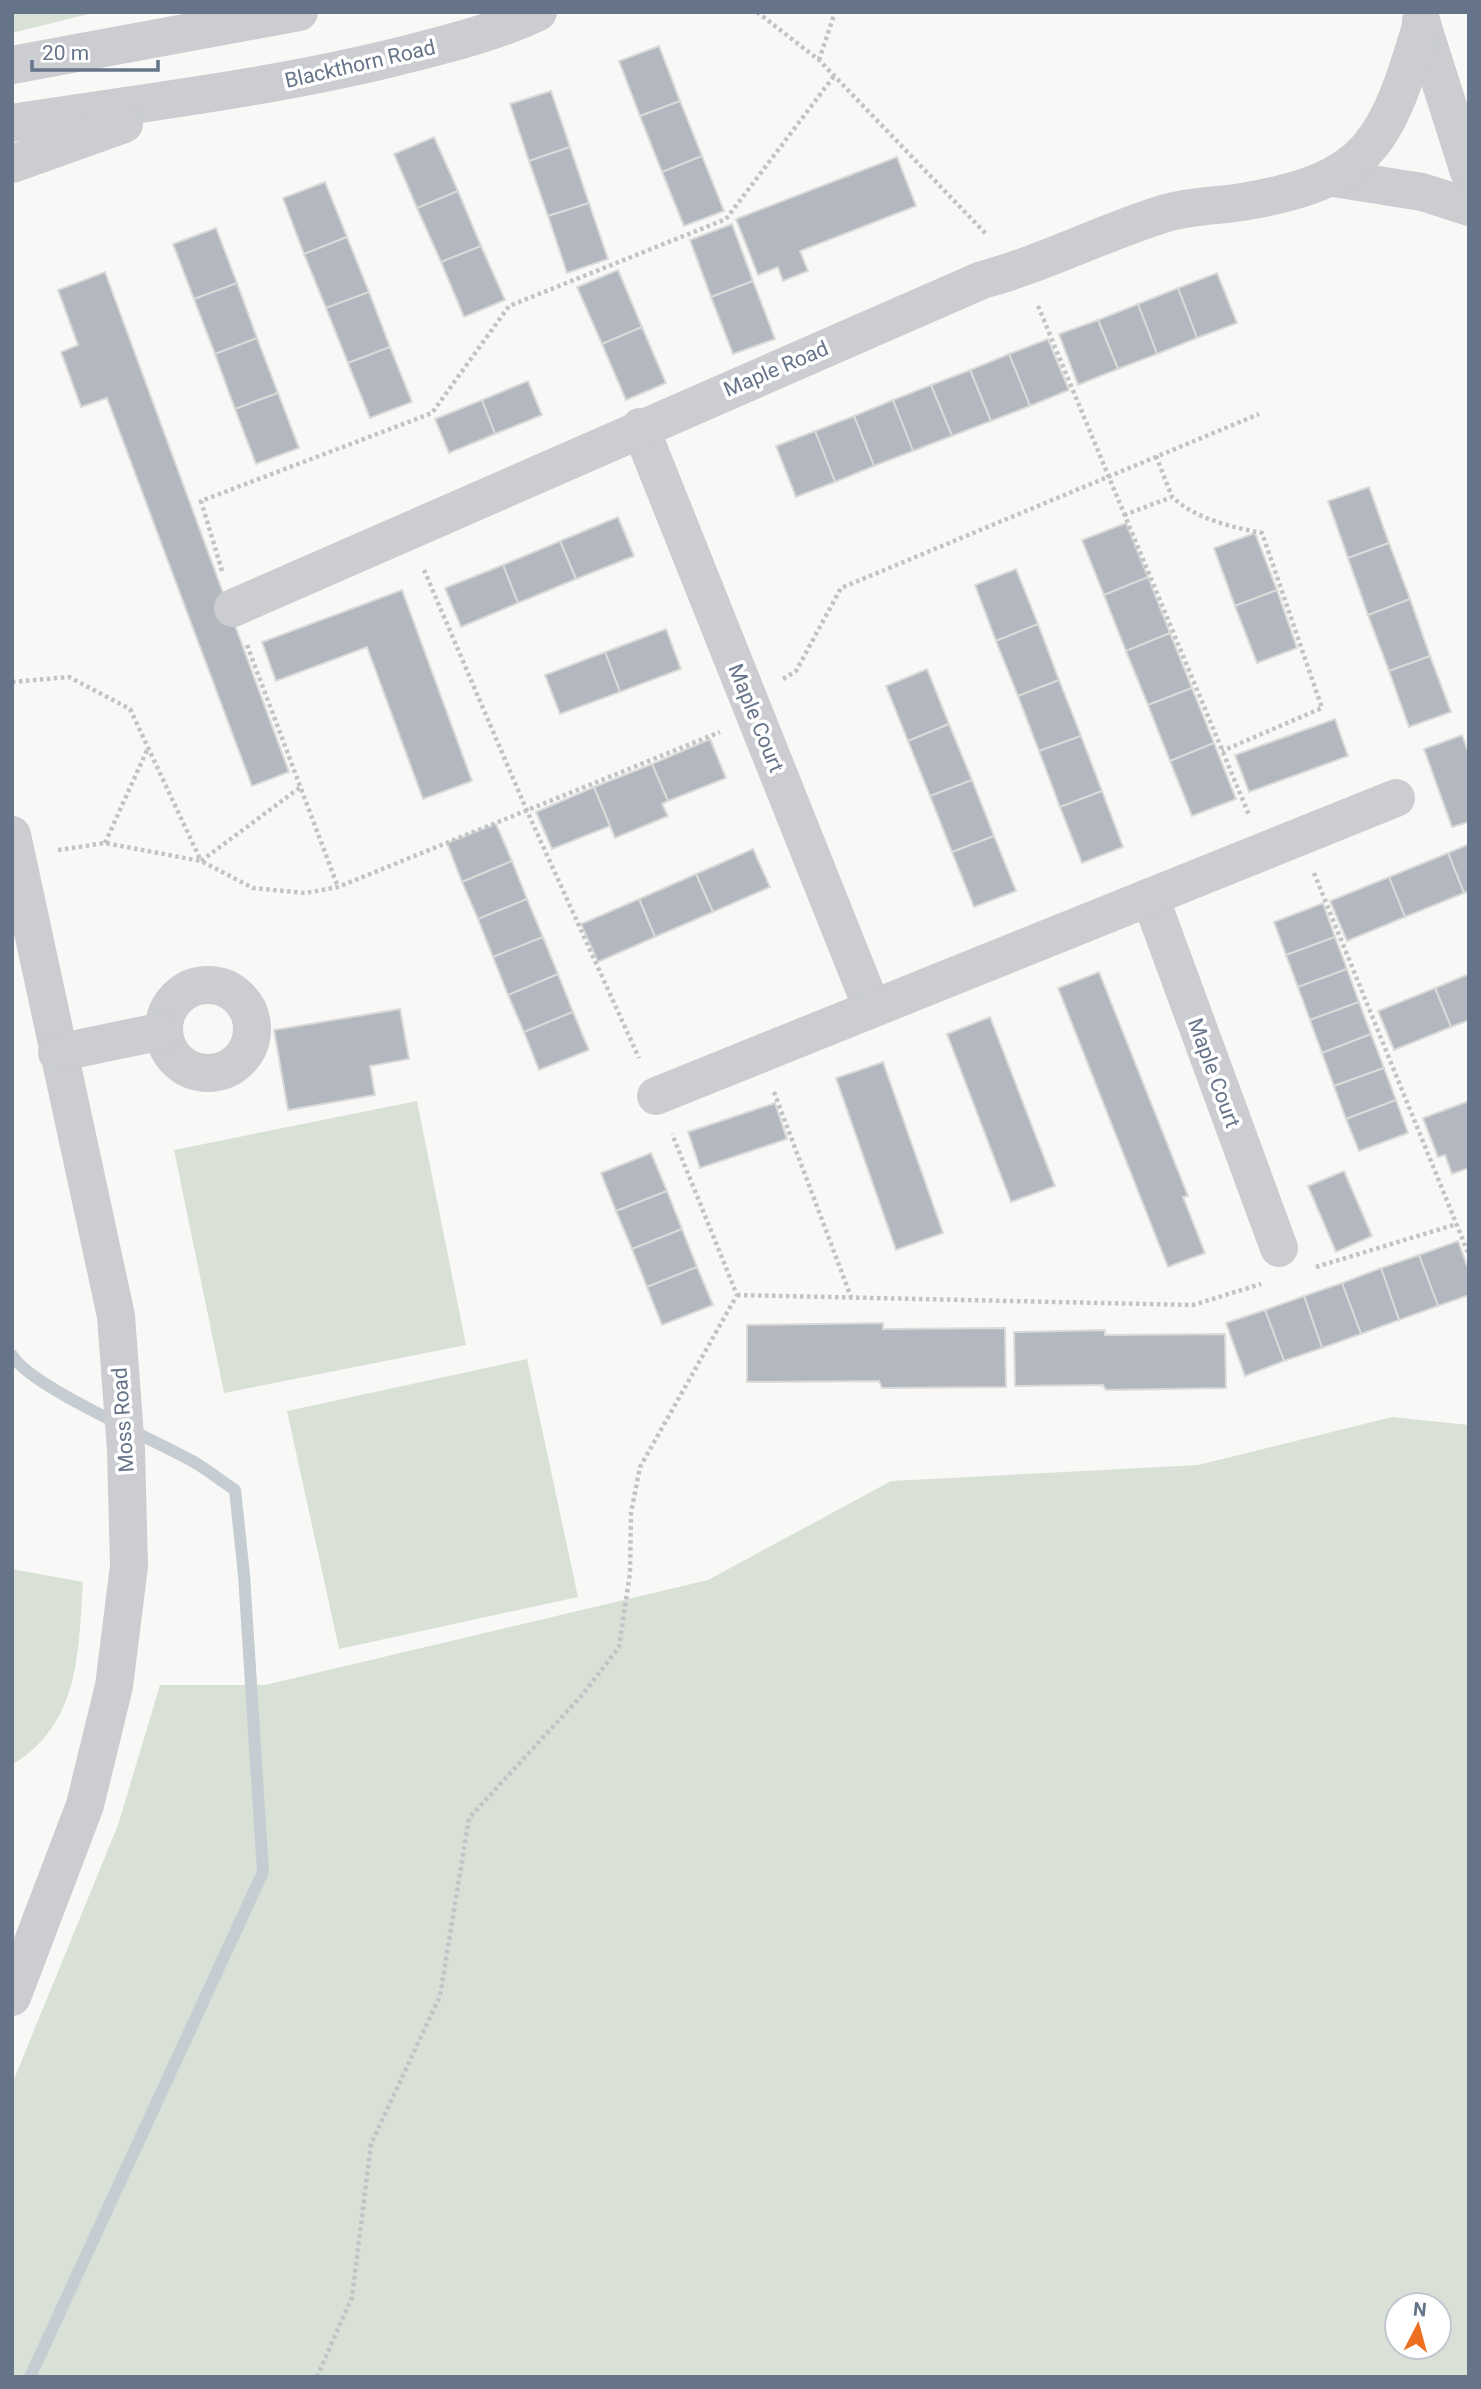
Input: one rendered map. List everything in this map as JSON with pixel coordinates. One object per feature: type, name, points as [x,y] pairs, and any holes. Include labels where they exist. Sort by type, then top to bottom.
[{"type":"street","points":[[12,65],[299,12]]},
{"type":"street","name":"Blackthorn Road","points":[[12,122],[275,83],[440,46],[538,12]]},
{"type":"street","points":[[1420,18],[1469,172]]},
{"type":"street","name":"Maple Road","points":[[233,608],[640,427],[982,280],[1023,269],[1165,213],[1282,195],[1334,178],[1373,144],[1386,125],[1408,71],[1420,18]]},
{"type":"street","points":[[12,110],[84,53]]},
{"type":"street","points":[[12,164],[114,126],[275,83]]},
{"type":"street","name":"Maple Road","points":[[1334,178],[1422,191],[1469,207]]},
{"type":"street","name":"Maple Court","points":[[640,427],[872,1008]]},
{"type":"street","points":[[656,1096],[1396,798]]},
{"type":"street","name":"Moss Road","points":[[12,835],[116,1316],[126,1450],[129,1566],[114,1686],[85,1805],[12,1997]]},
{"type":"street","name":"Maple Court","points":[[1150,897],[1276,1264]]},
{"type":"street","points":[[57,1053],[163,1031]]},
{"type":"path","points":[[757,12],[819,60],[1023,269],[1263,850]]},
{"type":"path","points":[[819,60],[835,12]]},
{"type":"path","points":[[338,887],[233,608],[201,501],[432,413],[509,306],[726,219],[834,76]]},
{"type":"path","points":[[749,699],[796,671],[841,587],[1259,414]]},
{"type":"path","points":[[1156,456],[1172,497],[1181,505],[1225,525],[1262,533],[1322,708],[1222,751]]},
{"type":"path","points":[[1125,515],[1172,497]]},
{"type":"path","points":[[407,531],[527,811],[656,1096],[737,1294]]},
{"type":"path","points":[[12,682],[69,677],[130,709],[201,861]]},
{"type":"path","points":[[57,850],[105,843],[201,861],[253,888],[305,893],[338,887],[714,734]]},
{"type":"path","points":[[105,843],[149,747]]},
{"type":"path","points":[[201,861],[302,786]]},
{"type":"path","points":[[1299,837],[1469,1255]]},
{"type":"path","points":[[760,1054],[851,1297]]},
{"type":"path","points":[[1312,1269],[1457,1224]]},
{"type":"path","points":[[737,1294],[1194,1305],[1276,1264]]},
{"type":"path","points":[[317,2377],[352,2297],[371,2144],[439,1996],[469,1818],[583,1694],[619,1647],[630,1573],[631,1513],[640,1467],[737,1294]]},
{"type":"shaded area","points":[[12,12],[97,12],[12,33]]},
{"type":"shaded area","points":[[417,1101],[466,1345],[224,1393],[174,1150]]},
{"type":"shaded area","points":[[527,1359],[578,1597],[339,1649],[287,1411]]},
{"type":"shaded area","points":[[1392,1417],[1469,1425],[1469,2377],[12,2377],[12,2084],[118,1825],[160,1685],[265,1685],[708,1580],[891,1481],[1198,1465]]},
{"type":"shaded area","points":[[12,1569],[83,1582],[77,1660],[72,1684],[52,1729],[35,1748],[12,1765]]},
{"type":"building","points":[[659,46],[680,101],[640,116],[619,61]]},
{"type":"building","points":[[551,91],[570,147],[529,161],[510,104]]},
{"type":"building","points":[[680,101],[702,156],[662,172],[640,116]]},
{"type":"building","points":[[434,137],[458,191],[417,208],[394,154]]},
{"type":"building","points":[[570,147],[589,203],[548,216],[529,161]]},
{"type":"building","points":[[702,156],[724,211],[684,226],[662,172]]},
{"type":"building","points":[[897,157],[916,206],[800,251],[808,271],[783,281],[778,267],[758,275],[736,219]]},
{"type":"building","points":[[325,182],[347,237],[304,254],[283,198]]},
{"type":"building","points":[[458,191],[481,246],[441,262],[417,208]]},
{"type":"building","points":[[589,203],[608,259],[567,273],[548,216]]},
{"type":"building","points":[[732,224],[753,281],[711,297],[690,240]]},
{"type":"building","points":[[216,228],[237,283],[194,299],[173,244]]},
{"type":"building","points":[[347,237],[369,292],[326,308],[304,254]]},
{"type":"building","points":[[481,246],[505,300],[464,317],[441,262]]},
{"type":"building","points":[[618,270],[642,327],[602,344],[577,287]]},
{"type":"building","points":[[105,272],[289,772],[252,786],[107,398],[81,407],[61,352],[78,345],[58,290]]},
{"type":"building","points":[[1217,273],[1237,323],[1197,338],[1178,288]]},
{"type":"building","points":[[753,281],[775,339],[733,354],[711,297]]},
{"type":"building","points":[[237,283],[257,338],[215,354],[194,299]]},
{"type":"building","points":[[1178,288],[1197,338],[1157,354],[1138,304]]},
{"type":"building","points":[[369,292],[390,347],[348,363],[326,308]]},
{"type":"building","points":[[1138,304],[1157,354],[1118,369],[1098,320]]},
{"type":"building","points":[[1098,320],[1118,369],[1078,385],[1059,334]]},
{"type":"building","points":[[642,327],[666,383],[626,400],[602,344]]},
{"type":"building","points":[[257,338],[278,393],[235,409],[215,354]]},
{"type":"building","points":[[1048,339],[1069,390],[1030,406],[1009,354]]},
{"type":"building","points":[[390,347],[412,402],[370,418],[348,363]]},
{"type":"building","points":[[1009,354],[1030,406],[991,421],[970,370]]},
{"type":"building","points":[[970,370],[991,421],[952,436],[931,385]]},
{"type":"building","points":[[528,381],[542,415],[495,434],[482,400]]},
{"type":"building","points":[[931,385],[952,436],[913,451],[893,400]]},
{"type":"building","points":[[278,393],[299,448],[256,464],[235,409]]},
{"type":"building","points":[[482,400],[495,434],[449,453],[435,419]]},
{"type":"building","points":[[893,400],[913,451],[874,466],[854,416]]},
{"type":"building","points":[[854,416],[874,466],[835,482],[815,431]]},
{"type":"building","points":[[815,431],[835,482],[796,497],[776,446]]},
{"type":"building","points":[[1369,487],[1389,543],[1348,558],[1328,501]]},
{"type":"building","points":[[618,517],[634,556],[576,579],[560,541]]},
{"type":"building","points":[[1126,523],[1148,577],[1104,595],[1082,540]]},
{"type":"building","points":[[1255,533],[1277,590],[1235,606],[1214,548]]},
{"type":"building","points":[[560,541],[576,579],[518,603],[503,565]]},
{"type":"building","points":[[1389,543],[1410,599],[1368,615],[1348,558]]},
{"type":"building","points":[[503,565],[518,603],[461,627],[445,588]]},
{"type":"building","points":[[1016,569],[1038,624],[996,641],[975,585]]},
{"type":"building","points":[[1148,577],[1170,633],[1126,651],[1104,595]]},
{"type":"building","points":[[402,590],[472,781],[423,799],[367,647],[276,681],[262,642]]},
{"type":"building","points":[[1277,590],[1297,648],[1257,663],[1235,606]]},
{"type":"building","points":[[1410,599],[1430,656],[1389,671],[1368,615]]},
{"type":"building","points":[[1038,624],[1059,680],[1018,696],[996,641]]},
{"type":"building","points":[[666,629],[681,669],[620,692],[605,652]]},
{"type":"building","points":[[1170,633],[1192,688],[1148,705],[1126,651]]},
{"type":"building","points":[[605,652],[620,692],[560,714],[545,675]]},
{"type":"building","points":[[1430,656],[1451,712],[1409,727],[1389,671]]},
{"type":"building","points":[[927,669],[949,724],[908,741],[886,686]]},
{"type":"building","points":[[1059,680],[1081,736],[1039,751],[1018,696]]},
{"type":"building","points":[[1192,688],[1214,743],[1170,761],[1148,705]]},
{"type":"building","points":[[1335,719],[1348,756],[1249,792],[1235,755]]},
{"type":"building","points":[[949,724],[972,780],[930,796],[908,741]]},
{"type":"building","points":[[1462,735],[1469,754],[1469,822],[1452,827],[1424,749]]},
{"type":"building","points":[[1081,736],[1102,791],[1060,807],[1039,751]]},
{"type":"building","points":[[710,739],[726,778],[668,801],[652,764]]},
{"type":"building","points":[[1214,743],[1236,799],[1192,816],[1170,761]]},
{"type":"building","points":[[652,764],[668,801],[662,804],[668,816],[615,838],[594,787]]},
{"type":"building","points":[[972,780],[994,836],[952,852],[930,796]]},
{"type":"building","points":[[594,787],[610,826],[552,849],[536,812]]},
{"type":"building","points":[[1102,791],[1123,847],[1082,863],[1060,807]]},
{"type":"building","points":[[496,824],[512,861],[462,882],[447,843]]},
{"type":"building","points":[[994,836],[1016,891],[974,907],[952,852]]},
{"type":"building","points":[[1469,844],[1469,891],[1464,893],[1448,853]]},
{"type":"building","points":[[753,849],[770,887],[713,912],[696,874]]},
{"type":"building","points":[[1448,853],[1464,893],[1405,917],[1389,877]]},
{"type":"building","points":[[512,861],[527,899],[478,919],[462,882]]},
{"type":"building","points":[[696,874],[713,912],[655,937],[639,899]]},
{"type":"building","points":[[1389,877],[1405,917],[1347,941],[1330,901]]},
{"type":"building","points":[[527,899],[543,937],[493,957],[478,919]]},
{"type":"building","points":[[639,899],[655,937],[598,962],[581,924]]},
{"type":"building","points":[[1323,903],[1335,937],[1286,955],[1274,922]]},
{"type":"building","points":[[543,937],[558,974],[508,995],[493,957]]},
{"type":"building","points":[[1335,937],[1347,969],[1298,987],[1286,955]]},
{"type":"building","points":[[1347,969],[1359,1002],[1310,1020],[1298,987]]},
{"type":"building","points":[[1099,972],[1188,1196],[1183,1197],[1205,1253],[1168,1267],[1058,988]]},
{"type":"building","points":[[558,974],[573,1012],[524,1032],[508,995]]},
{"type":"building","points":[[1469,974],[1469,1020],[1451,1027],[1435,988]]},
{"type":"building","points":[[1435,988],[1451,1027],[1394,1050],[1378,1011]]},
{"type":"building","points":[[1359,1002],[1371,1034],[1322,1053],[1310,1020]]},
{"type":"building","points":[[400,1009],[409,1059],[370,1066],[375,1095],[288,1110],[274,1030]]},
{"type":"building","points":[[573,1012],[589,1050],[539,1070],[524,1032]]},
{"type":"building","points":[[990,1017],[1055,1186],[1011,1202],[947,1034]]},
{"type":"building","points":[[1371,1034],[1384,1068],[1334,1086],[1322,1053]]},
{"type":"building","points":[[883,1062],[943,1233],[896,1250],[836,1078]]},
{"type":"building","points":[[1384,1068],[1396,1100],[1346,1119],[1334,1086]]},
{"type":"building","points":[[1396,1100],[1408,1133],[1359,1151],[1346,1119]]},
{"type":"building","points":[[1469,1101],[1469,1168],[1452,1174],[1445,1155],[1438,1157],[1423,1118]]},
{"type":"building","points":[[775,1103],[787,1139],[700,1168],[688,1132]]},
{"type":"building","points":[[651,1153],[667,1191],[616,1211],[601,1173]]},
{"type":"building","points":[[1344,1171],[1372,1236],[1336,1252],[1308,1186]]},
{"type":"building","points":[[667,1191],[682,1229],[632,1249],[616,1211]]},
{"type":"building","points":[[682,1229],[697,1267],[647,1287],[632,1249]]},
{"type":"building","points":[[1458,1241],[1469,1271],[1469,1295],[1438,1306],[1419,1255]]},
{"type":"building","points":[[1419,1255],[1438,1306],[1399,1320],[1381,1268]]},
{"type":"building","points":[[697,1267],[713,1305],[662,1325],[647,1287]]},
{"type":"building","points":[[1381,1268],[1399,1320],[1361,1334],[1342,1283]]},
{"type":"building","points":[[1342,1283],[1361,1334],[1322,1348],[1304,1296]]},
{"type":"building","points":[[1304,1296],[1322,1348],[1284,1361],[1265,1310]]},
{"type":"building","points":[[1265,1310],[1284,1361],[1245,1376],[1226,1323]]},
{"type":"building","points":[[883,1323],[883,1329],[1005,1328],[1006,1387],[882,1388],[879,1381],[747,1382],[747,1325]]},
{"type":"building","points":[[1105,1330],[1105,1335],[1225,1334],[1226,1388],[1106,1390],[1103,1385],[1015,1386],[1014,1332]]},
{"type":"waterway","points":[[12,1355],[23,1368],[67,1397],[194,1462],[235,1490],[244,1575],[263,1872],[30,2377]]}]
